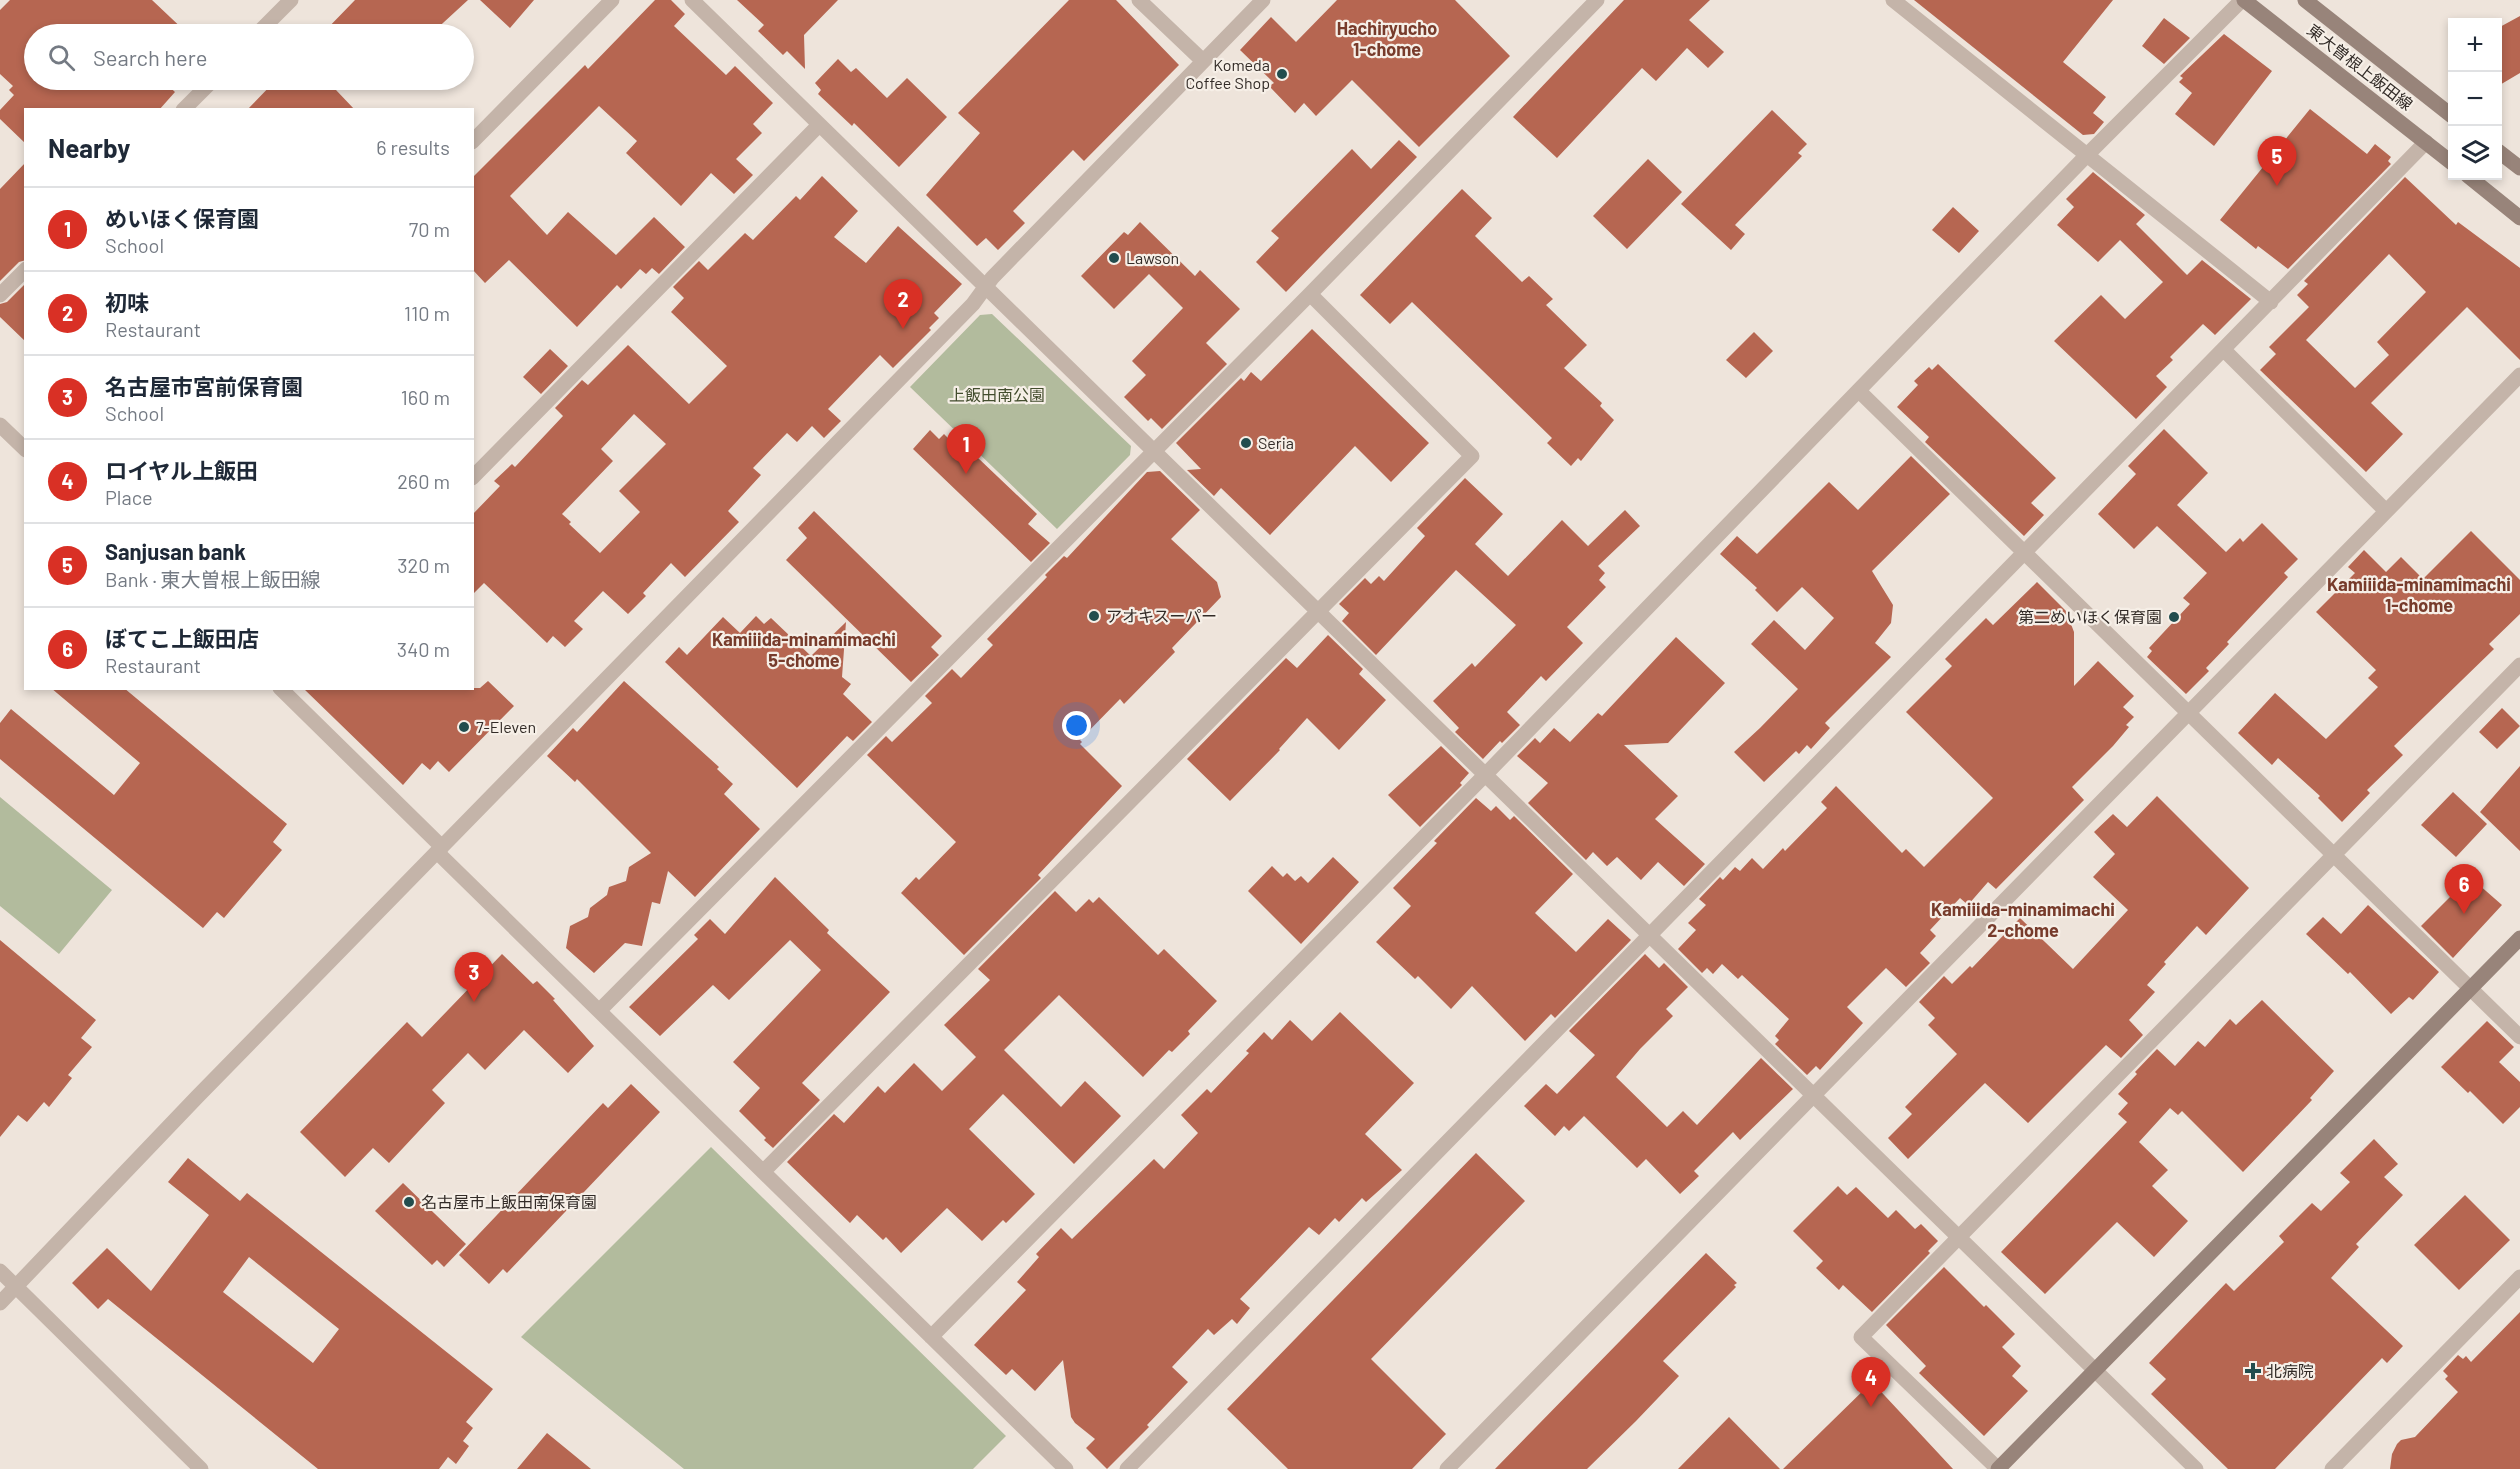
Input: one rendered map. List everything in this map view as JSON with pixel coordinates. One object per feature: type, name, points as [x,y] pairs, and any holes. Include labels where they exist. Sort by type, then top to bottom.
[{"type":"street","points":[[267,24],[291,0]]},
{"type":"street","points":[[474,140],[612,0]]},
{"type":"street","points":[[692,0],[2196,1469]]},
{"type":"street","points":[[1139,0],[1203,61]]},
{"type":"street","points":[[0,1303],[973,304],[985,287],[1263,0]]},
{"type":"street","points":[[600,1010],[1310,294],[1597,0]]},
{"type":"street","points":[[1893,0],[2271,302]]},
{"type":"street","points":[[931,1337],[1485,775],[2088,154],[2243,0]]},
{"type":"street","name":"東大曽根上飯田線","points":[[2243,0],[2448,160]]},
{"type":"street","name":"東大曽根上飯田線","points":[[2305,0],[2448,113]]},
{"type":"street","points":[[185,108],[203,90]]},
{"type":"street","points":[[474,476],[819,125]]},
{"type":"street","points":[[1127,1469],[2426,142]]},
{"type":"street","points":[[2502,154],[2520,168]]},
{"type":"street","points":[[2473,180],[2520,218]]},
{"type":"street","points":[[0,295],[24,271]]},
{"type":"street","points":[[763,1172],[1472,456],[1310,294]]},
{"type":"street","points":[[2224,350],[2386,511]]},
{"type":"street","points":[[1447,1469],[2520,375]]},
{"type":"street","points":[[1859,390],[2520,1037]]},
{"type":"street","points":[[0,425],[24,448]]},
{"type":"street","points":[[2520,665],[1861,1337],[1998,1469],[2520,938]]},
{"type":"street","points":[[282,690],[763,1172],[1066,1469]]},
{"type":"street","points":[[0,1270],[201,1469]]},
{"type":"street","points":[[2332,1469],[2520,1277]]},
{"type":"green space","name":"上飯田南公園","points":[[992,314],[1131,446],[1130,455],[1057,529],[910,387],[980,315]]},
{"type":"green space","points":[[0,797],[112,890],[59,954],[0,906]]},
{"type":"green space","points":[[711,1147],[1006,1436],[973,1469],[684,1469],[521,1337]]},
{"type":"building","points":[[10,0],[152,0],[177,24],[24,24],[24,90],[173,90],[175,92],[161,108],[24,108],[24,142],[0,119],[0,110],[14,95],[9,90],[13,86],[0,74],[0,10]]},
{"type":"building","points":[[355,0],[468,0],[442,24],[332,24]]},
{"type":"building","points":[[480,0],[534,0],[510,28]]},
{"type":"building","points":[[655,0],[671,0],[685,14],[674,26],[726,75],[735,66],[773,103],[753,124],[762,133],[736,159],[753,175],[734,194],[711,173],[681,206],[626,153],[637,141],[599,106],[510,196],[547,235],[568,212],[616,255],[654,217],[685,247],[659,274],[652,268],[646,274],[640,269],[621,289],[617,285],[577,327],[509,260],[485,283],[474,271],[474,176],[585,65],[588,69]]},
{"type":"building","points":[[737,0],[838,0],[804,35],[805,69],[787,51],[783,55],[758,31],[764,25]]},
{"type":"building","points":[[1069,0],[1116,0],[1179,65],[1084,161],[1073,150],[1013,211],[1025,223],[998,250],[986,238],[977,246],[926,195],[980,133],[958,113]]},
{"type":"building","points":[[1337,0],[1455,0],[1510,56],[1419,147],[1352,80],[1316,116],[1304,103],[1295,113],[1269,86],[1274,83],[1240,50],[1271,17],[1296,42]]},
{"type":"building","points":[[1624,0],[1710,0],[1689,20],[1724,52],[1708,68],[1687,48],[1656,81],[1642,68],[1557,158],[1513,117]]},
{"type":"building","points":[[1914,0],[2113,0],[2063,62],[2106,97],[2093,113],[2104,122],[2094,134],[2083,135]]},
{"type":"building","points":[[2520,16],[2520,73],[2502,84],[2502,72],[2502,26]]},
{"type":"building","points":[[2164,18],[2190,38],[2164,64],[2142,46]]},
{"type":"building","points":[[2224,34],[2272,71],[2214,146],[2175,114],[2192,93],[2179,82],[2183,78],[2180,76]]},
{"type":"building","points":[[838,59],[851,72],[856,68],[887,98],[907,78],[947,117],[899,167],[854,123],[852,126],[818,94],[821,90],[815,83]]},
{"type":"building","points":[[266,90],[336,90],[353,108],[249,108]]},
{"type":"building","points":[[2310,109],[2367,154],[2375,144],[2391,157],[2388,161],[2391,164],[2288,269],[2258,246],[2256,249],[2220,220]]},
{"type":"building","points":[[1772,110],[1807,144],[1798,153],[1802,156],[1735,225],[1745,234],[1731,250],[1681,204]]},
{"type":"building","points":[[1399,140],[1417,157],[1286,292],[1256,262],[1279,238],[1271,231],[1352,149],[1371,169]]},
{"type":"building","points":[[1648,159],[1682,192],[1627,249],[1593,216]]},
{"type":"building","points":[[24,164],[24,261],[19,262],[0,281],[0,189]]},
{"type":"building","points":[[2093,172],[2145,215],[2136,224],[2187,275],[2202,260],[2251,299],[2215,335],[2203,324],[2170,357],[2173,360],[2156,376],[2167,387],[2136,419],[2054,341],[2101,295],[2125,319],[2163,282],[2120,240],[2098,262],[2057,225],[2074,207],[2066,199]]},
{"type":"building","points":[[822,176],[858,211],[834,237],[866,263],[898,226],[962,284],[934,313],[939,318],[929,328],[931,330],[893,368],[880,355],[828,409],[841,421],[824,438],[812,426],[797,442],[787,433],[753,468],[761,475],[728,511],[739,522],[685,577],[671,563],[643,593],[646,596],[628,614],[603,591],[574,621],[583,629],[565,647],[553,636],[547,643],[484,583],[474,593],[474,513],[500,486],[494,481],[512,464],[515,467],[563,416],[555,408],[582,380],[588,385],[628,345],[689,404],[727,366],[671,312],[684,298],[673,287],[699,261],[708,270],[745,233],[753,240],[796,196],[800,200]],"holes":[[[634,414],[666,444],[619,491],[640,512],[600,553],[569,524],[571,522],[562,514],[613,461],[601,449]]]},
{"type":"building","points":[[2405,177],[2456,225],[2458,222],[2520,268],[2520,360],[2467,307],[2371,403],[2403,434],[2366,472],[2260,370],[2276,354],[2269,347],[2309,307],[2297,295],[2308,284],[2304,281]],"holes":[[[2389,254],[2426,292],[2377,342],[2389,355],[2355,388],[2306,340]]]},
{"type":"building","points":[[1462,189],[1492,218],[1475,236],[1522,282],[1529,276],[1553,299],[1546,305],[1587,345],[1564,368],[1602,403],[1600,406],[1614,420],[1581,461],[1578,458],[1571,466],[1547,443],[1552,438],[1412,302],[1390,324],[1360,295]]},
{"type":"building","points":[[1953,207],[1979,231],[1959,253],[1932,230]]},
{"type":"building","points":[[1140,222],[1195,276],[1200,270],[1240,309],[1206,343],[1227,364],[1162,429],[1151,418],[1148,421],[1124,397],[1146,375],[1132,361],[1183,308],[1149,274],[1114,309],[1081,276],[1124,232],[1128,235]]},
{"type":"building","points":[[24,285],[24,340],[0,317],[0,304],[7,302]]},
{"type":"building","points":[[1312,329],[1429,443],[1391,482],[1355,446],[1270,535],[1221,488],[1214,496],[1187,470],[1201,469],[1176,443],[1241,378],[1244,381],[1251,372],[1261,381]]},
{"type":"building","points":[[1754,332],[1773,351],[1746,378],[1726,360]]},
{"type":"building","points":[[550,349],[568,366],[541,394],[523,377]]},
{"type":"building","points":[[1938,364],[2056,478],[2031,503],[2044,515],[2024,536],[1925,442],[1929,437],[1897,407],[1918,385],[1914,381],[1929,367],[1932,370]]},
{"type":"building","points":[[2164,429],[2208,473],[2177,505],[2226,552],[2240,538],[2243,542],[2262,523],[2298,559],[2284,573],[2288,577],[2227,642],[2229,644],[2206,668],[2209,671],[2186,694],[2147,657],[2152,651],[2149,648],[2190,604],[2183,598],[2207,573],[2157,526],[2134,549],[2098,514],[2136,474],[2128,466]]},
{"type":"building","points":[[930,430],[939,439],[944,434],[953,443],[957,438],[1037,514],[1028,524],[1050,543],[1031,562],[913,449]]},
{"type":"building","points":[[1911,456],[1950,494],[1872,571],[1893,605],[1891,623],[1875,643],[1891,657],[1825,723],[1830,728],[1811,749],[1807,745],[1799,754],[1796,751],[1764,782],[1734,752],[1798,689],[1751,644],[1774,620],[1805,650],[1834,618],[1802,587],[1777,612],[1755,590],[1757,588],[1720,554],[1737,536],[1757,554],[1829,482],[1858,510]]},
{"type":"building","points":[[1160,471],[1200,510],[1171,539],[1217,582],[1221,597],[1172,648],[1175,652],[1124,704],[1120,699],[1080,740],[1082,742],[1080,744],[1122,786],[1038,875],[1041,878],[964,955],[901,893],[916,877],[919,880],[956,842],[867,755],[886,736],[892,742],[932,703],[925,696],[952,669],[961,678],[993,645],[987,639],[1047,577],[1045,575],[1064,556],[1067,558],[1147,472]]},
{"type":"building","points":[[1465,478],[1503,514],[1475,544],[1508,576],[1562,520],[1588,546],[1625,510],[1640,526],[1598,566],[1605,573],[1599,580],[1606,587],[1567,627],[1583,643],[1546,681],[1541,676],[1507,712],[1520,725],[1483,759],[1455,732],[1459,728],[1433,701],[1472,663],[1475,667],[1516,625],[1456,570],[1376,655],[1342,621],[1349,613],[1339,604],[1365,578],[1371,584],[1379,576],[1384,581],[1425,536],[1417,528]]},
{"type":"building","points":[[814,511],[942,636],[931,647],[939,655],[911,682],[786,560],[807,538],[798,528]]},
{"type":"building","points":[[2471,531],[2520,580],[2520,614],[2489,644],[2494,649],[2394,746],[2403,755],[2367,790],[2370,793],[2342,822],[2318,798],[2320,796],[2278,758],[2272,765],[2238,733],[2275,693],[2326,739],[2378,687],[2368,678],[2376,670],[2316,612],[2355,573],[2348,567],[2364,550],[2386,572],[2401,557],[2423,579]]},
{"type":"building","points":[[2037,582],[2066,611],[2074,632],[2074,686],[2098,661],[2134,696],[2123,707],[2134,717],[2126,725],[2129,727],[2113,746],[2072,787],[2084,800],[1996,889],[1988,882],[1968,905],[1960,898],[1930,930],[1936,936],[1920,953],[1930,963],[1906,987],[1886,968],[1847,1007],[1863,1023],[1820,1070],[1816,1066],[1807,1075],[1775,1044],[1779,1040],[1775,1036],[1789,1019],[1742,975],[1738,979],[1722,964],[1713,974],[1707,968],[1702,973],[1678,949],[1696,930],[1688,923],[1706,905],[1699,899],[1720,877],[1723,880],[1735,867],[1740,871],[1752,858],[1763,869],[1783,848],[1785,851],[1827,808],[1821,802],[1836,786],[1902,853],[1906,849],[1924,867],[1993,798],[1906,712],[1952,666],[1945,659],[1986,618],[1993,625]]},
{"type":"building","points":[[756,616],[764,624],[771,618],[811,656],[846,622],[842,677],[851,684],[843,694],[872,722],[853,741],[847,736],[797,788],[665,662],[679,647],[687,655],[723,617],[740,633]]},
{"type":"building","points":[[1328,635],[1363,669],[1359,674],[1386,700],[1339,750],[1307,718],[1280,750],[1230,801],[1187,759],[1286,658],[1297,668]]},
{"type":"building","points":[[1676,637],[1725,683],[1668,743],[1624,745],[1678,796],[1655,819],[1705,864],[1684,886],[1658,862],[1641,880],[1617,857],[1607,866],[1593,852],[1586,860],[1528,803],[1548,783],[1517,756],[1535,738],[1540,743],[1554,728],[1570,742],[1598,713],[1602,716]]},
{"type":"building","points":[[488,681],[514,706],[449,772],[438,761],[430,770],[422,763],[403,785],[305,690],[474,690],[474,688],[480,688]]},
{"type":"building","points":[[624,681],[719,767],[717,769],[733,784],[724,794],[760,829],[695,897],[668,871],[660,904],[652,902],[642,946],[625,943],[594,973],[566,948],[570,926],[588,917],[590,908],[607,895],[609,887],[626,881],[629,867],[651,853],[577,779],[575,782],[547,756],[573,728],[577,732]]},
{"type":"building","points":[[53,690],[126,690],[287,824],[273,842],[282,850],[224,918],[217,912],[203,928],[0,759],[0,723],[11,709],[114,795],[140,763]]},
{"type":"building","points":[[2502,708],[2520,726],[2497,749],[2479,732]]},
{"type":"building","points":[[1441,746],[1469,773],[1460,783],[1462,785],[1420,827],[1388,795]]},
{"type":"building","points":[[2520,766],[2520,851],[2480,812]]},
{"type":"building","points":[[2453,792],[2487,824],[2456,857],[2421,825]]},
{"type":"building","points":[[2157,796],[2249,888],[2206,935],[2197,926],[2164,962],[2166,964],[2147,985],[2155,992],[2129,1020],[2143,1035],[2121,1058],[2106,1045],[2028,1123],[1985,1083],[1908,1159],[1888,1138],[1912,1114],[1905,1107],[1957,1054],[1928,1025],[1935,1018],[1919,1002],[1944,976],[1952,984],[1970,966],[1972,968],[2020,918],[2073,969],[2128,910],[2093,877],[2115,854],[2094,832],[2113,814],[2127,827]]},
{"type":"building","points":[[1476,798],[1491,811],[1496,806],[1510,820],[1514,816],[1573,874],[1535,913],[1576,952],[1608,919],[1631,940],[1555,1018],[1551,1014],[1525,1041],[1472,986],[1451,1009],[1418,976],[1415,979],[1376,942],[1411,906],[1393,888],[1437,843],[1434,841]]},
{"type":"building","points":[[1333,857],[1359,882],[1301,944],[1248,891],[1272,866],[1283,877],[1287,873],[1295,881],[1301,876],[1308,883]]},
{"type":"building","points":[[775,877],[829,930],[827,933],[890,992],[802,1083],[820,1100],[773,1148],[739,1111],[760,1088],[733,1062],[821,970],[790,940],[729,1000],[713,985],[660,1036],[629,1007],[698,939],[694,935],[710,919],[725,934]]},
{"type":"building","points":[[2470,877],[2502,905],[2453,958],[2421,926]]},
{"type":"building","points":[[1055,891],[1076,912],[1089,899],[1093,903],[1099,897],[1158,955],[1164,949],[1217,1001],[1188,1031],[1190,1034],[1172,1052],[1169,1050],[1143,1077],[1059,995],[1004,1050],[1061,1107],[1085,1081],[1121,1116],[1074,1164],[1003,1094],[969,1129],[1035,1194],[1006,1223],[1003,1220],[982,1241],[947,1208],[901,1253],[886,1237],[883,1240],[857,1215],[850,1223],[787,1162],[834,1114],[844,1123],[878,1086],[885,1093],[914,1063],[942,1091],[976,1057],[944,1025],[990,980],[978,969]]},
{"type":"building","points":[[2368,905],[2439,972],[2413,1000],[2409,997],[2391,1014],[2350,972],[2348,974],[2306,934],[2323,917],[2341,934]]},
{"type":"building","points":[[0,940],[96,1020],[81,1038],[92,1047],[68,1075],[72,1078],[49,1107],[44,1102],[27,1122],[18,1115],[0,1137]]},
{"type":"building","points":[[502,954],[533,984],[537,981],[555,999],[553,1000],[594,1046],[568,1073],[524,1030],[485,1070],[468,1053],[432,1090],[445,1103],[389,1163],[373,1148],[345,1177],[300,1132],[407,1022],[422,1037]]},
{"type":"building","points":[[1645,954],[1659,968],[1664,963],[1688,987],[1666,1009],[1673,1016],[1616,1077],[1667,1127],[1683,1111],[1697,1125],[1761,1058],[1793,1089],[1740,1140],[1733,1132],[1694,1171],[1699,1176],[1680,1194],[1646,1159],[1637,1168],[1584,1116],[1569,1131],[1564,1126],[1555,1136],[1524,1106],[1546,1084],[1557,1094],[1595,1055],[1569,1031]]},
{"type":"building","points":[[2262,1000],[2334,1071],[2310,1098],[2312,1100],[2243,1172],[2182,1111],[2178,1115],[2170,1108],[2139,1142],[2168,1170],[2152,1186],[2188,1221],[2154,1257],[2117,1222],[2045,1294],[2001,1252],[2127,1122],[2118,1114],[2128,1103],[2118,1094],[2157,1049],[2175,1066],[2198,1041],[2205,1047],[2230,1019],[2236,1025]]},
{"type":"building","points":[[1340,1012],[1414,1083],[1365,1134],[1402,1170],[1366,1202],[1362,1198],[1339,1222],[1335,1218],[1319,1235],[1309,1227],[1240,1299],[1250,1308],[1237,1324],[1232,1319],[1214,1335],[1208,1329],[1172,1367],[1188,1382],[1147,1425],[1149,1427],[1107,1469],[1086,1448],[1095,1439],[1071,1417],[1063,1360],[1035,1391],[1012,1369],[1006,1375],[974,1345],[1026,1290],[1017,1282],[1039,1257],[1036,1254],[1061,1228],[1072,1239],[1154,1159],[1164,1169],[1198,1133],[1181,1115],[1207,1089],[1211,1093],[1249,1053],[1246,1051],[1264,1032],[1272,1040],[1290,1020],[1312,1041]]},
{"type":"building","points":[[2487,1021],[2514,1047],[2499,1062],[2520,1082],[2520,1107],[2503,1124],[2470,1091],[2468,1093],[2441,1067]]},
{"type":"building","points":[[631,1084],[660,1112],[507,1273],[503,1269],[489,1284],[459,1255],[603,1103],[608,1108]]},
{"type":"building","name":"北病院","points":[[2374,1139],[2398,1164],[2384,1177],[2403,1195],[2356,1244],[2359,1247],[2331,1278],[2403,1346],[2387,1363],[2382,1358],[2275,1469],[2228,1469],[2151,1394],[2166,1379],[2149,1363],[2226,1283],[2234,1291],[2284,1242],[2279,1236],[2312,1203],[2321,1211],[2350,1182],[2340,1173]]},
{"type":"building","points":[[1476,1153],[1525,1201],[1371,1359],[1446,1434],[1412,1469],[1288,1469],[1227,1409]]},
{"type":"building","points":[[188,1158],[240,1201],[247,1193],[493,1389],[466,1422],[473,1428],[463,1441],[469,1446],[456,1464],[448,1457],[439,1469],[318,1469],[108,1299],[98,1309],[72,1283],[107,1248],[151,1291],[209,1215],[168,1182]],"holes":[[[249,1257],[339,1329],[313,1363],[223,1292]]]},
{"type":"building","points":[[403,1183],[466,1244],[444,1267],[437,1260],[432,1265],[375,1211]]},
{"type":"building","points":[[1838,1186],[1847,1195],[1856,1187],[1888,1218],[1896,1210],[1915,1229],[1921,1224],[1938,1241],[1928,1251],[1930,1253],[1872,1312],[1843,1285],[1839,1290],[1816,1268],[1823,1261],[1793,1231]]},
{"type":"building","points":[[2465,1195],[2510,1240],[2459,1290],[2414,1245]]},
{"type":"building","points":[[1706,1253],[1737,1283],[1734,1285],[1736,1287],[1663,1361],[1679,1376],[1636,1421],[1587,1469],[1495,1469]]},
{"type":"building","points":[[1944,1267],[2015,1334],[2002,1347],[2021,1366],[2012,1376],[2028,1391],[1984,1436],[1919,1373],[1926,1366],[1886,1325]]},
{"type":"building","points":[[2520,1312],[2520,1469],[2390,1469],[2392,1454],[2397,1444],[2401,1440],[2415,1437],[2458,1392],[2445,1379],[2448,1376],[2443,1371],[2458,1355],[2463,1359],[2466,1356],[2471,1362]]},
{"type":"building","points":[[1872,1382],[1953,1469],[1783,1469]]},
{"type":"building","points":[[1729,1417],[1780,1469],[1678,1469]]},
{"type":"building","points":[[547,1433],[591,1469],[517,1469]]},
{"type":"place","name":"Komeda Coffee Shop","points":[[1282,74]]},
{"type":"place","name":"Sanjusan bank","points":[[2277,186]]},
{"type":"place","name":"Lawson","points":[[1114,258]]},
{"type":"place","name":"初味","points":[[903,329]]},
{"type":"place","name":"Seria","points":[[1246,443]]},
{"type":"place","name":"めいほく保育園","points":[[966,474]]},
{"type":"place","name":"アオキスーパー","points":[[1094,616]]},
{"type":"place","name":"第二めいほく保育園","points":[[2174,617]]},
{"type":"place","name":"7-Eleven","points":[[464,727]]},
{"type":"place","name":"ぼてこ上飯田店","points":[[2464,914]]},
{"type":"place","name":"名古屋市宮前保育園","points":[[474,1002]]},
{"type":"place","name":"名古屋市上飯田南保育園","points":[[409,1202]]},
{"type":"place","name":"北病院","points":[[2253,1371]]},
{"type":"place","name":"ロイヤル上飯田","points":[[1871,1407]]},
{"type":"district","name":"Hachiryucho 1-chome","points":[[1387,39]]},
{"type":"district","name":"Kamiiida-minamimachi 1-chome","points":[[2419,595]]},
{"type":"district","name":"Kamiiida-minamimachi 5-chome","points":[[804,650]]},
{"type":"district","name":"Kamiiida-minamimachi 2-chome","points":[[2023,920]]}]
